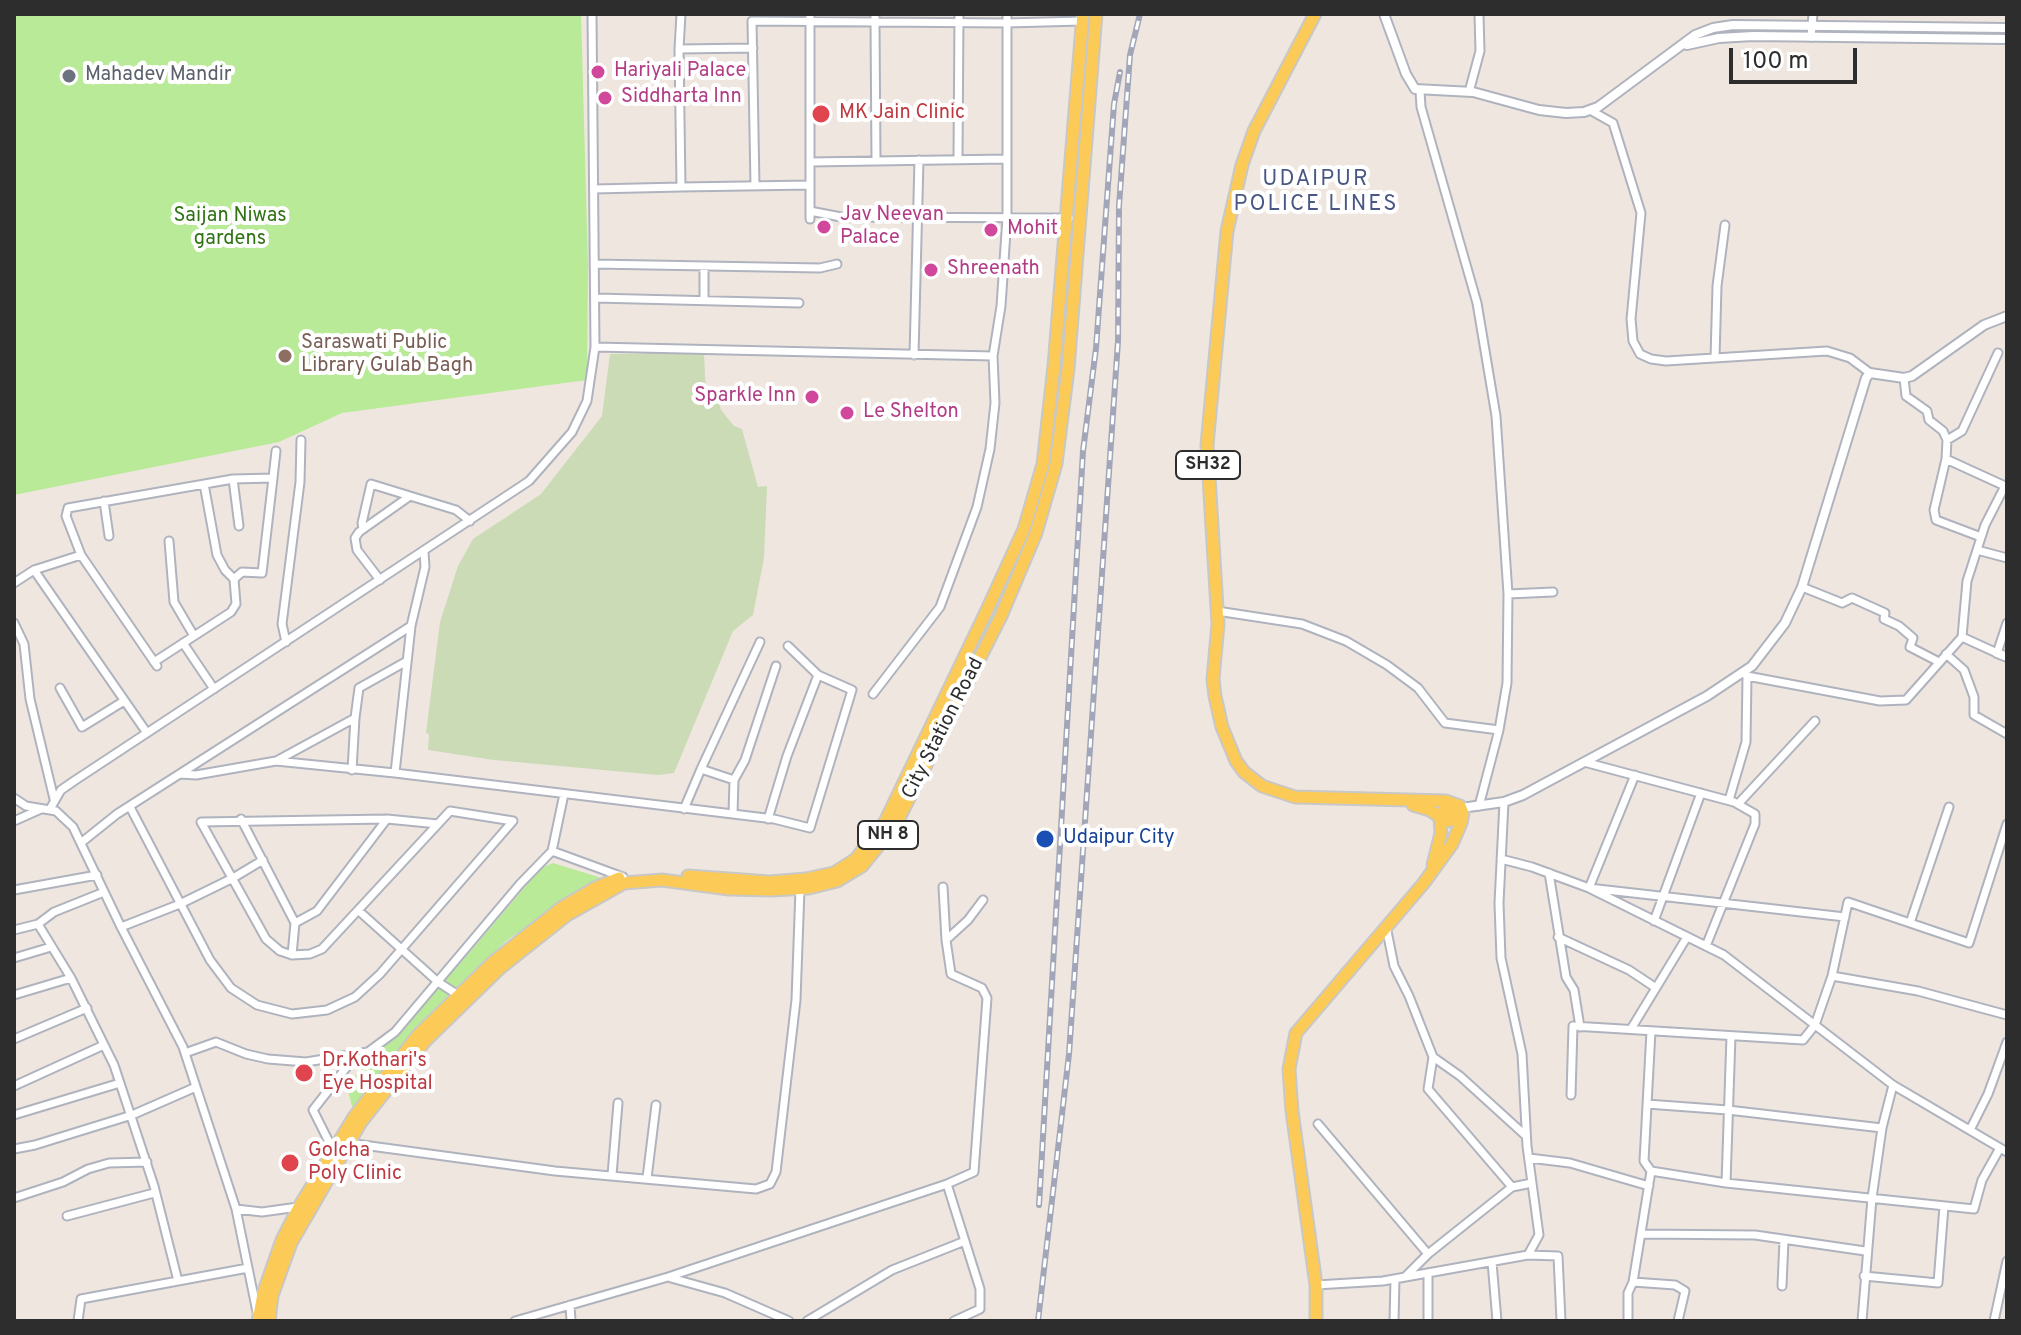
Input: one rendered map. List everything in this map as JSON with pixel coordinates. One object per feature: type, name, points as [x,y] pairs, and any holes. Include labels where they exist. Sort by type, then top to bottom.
[{"type":"main road","name":"City Station Road","points":[[264,1319],[263,1294],[282,1240],[354,1117],[418,1035],[567,915],[624,883],[662,880],[729,889],[800,889],[837,881],[862,866],[896,824],[1001,616],[1030,547],[1056,464],[1068,369],[1096,14]]},
{"type":"main road","name":"SH32","points":[[1315,14],[1254,131],[1242,165],[1227,231],[1207,445],[1217,611],[1215,696],[1229,747],[1244,772],[1262,786],[1286,795],[1446,801],[1461,808]]},
{"type":"main road","name":"City Station Road","points":[[264,1319],[291,1243],[361,1122],[493,962],[561,908],[595,888],[622,877],[659,873],[770,882],[806,879],[834,873],[856,859],[885,822],[987,610],[1024,529],[1033,500],[1045,450],[1083,17]]},
{"type":"main road","points":[[1393,800],[1426,808],[1448,821],[1455,819],[1461,808]]},
{"type":"main road","points":[[1316,1321],[1316,1285],[1289,1069],[1296,1033],[1431,873],[1456,836],[1461,823],[1461,808]]},
{"type":"main road","points":[[1431,873],[1441,833],[1440,817]]},
{"type":"street","points":[[14,821],[47,808],[61,790],[529,481],[572,432],[587,401],[595,347],[592,14]]},
{"type":"street","points":[[681,14],[681,187]]},
{"type":"street","points":[[810,14],[810,215],[1080,219]]},
{"type":"street","points":[[1384,14],[1406,74],[1412,86],[1420,91],[1469,92],[1550,112],[1566,113],[1590,110],[1702,31],[1723,26],[2007,28]]},
{"type":"street","points":[[1469,92],[1480,51],[1479,14]]},
{"type":"street","points":[[1811,37],[1813,14]]},
{"type":"street","points":[[755,186],[752,18],[810,24],[875,18],[1083,17]]},
{"type":"street","points":[[875,18],[876,161]]},
{"type":"street","points":[[958,158],[959,18]]},
{"type":"street","points":[[873,694],[940,607],[977,507],[990,449],[995,403],[993,356],[1001,306],[1007,217],[1007,19]]},
{"type":"street","points":[[1676,50],[1691,43],[1719,38],[2007,39]]},
{"type":"street","points":[[679,49],[753,48]]},
{"type":"street","points":[[1420,91],[1421,107],[1477,303],[1496,416],[1508,594],[1507,683],[1499,730],[1479,806]]},
{"type":"street","points":[[1590,110],[1613,123],[1641,213],[1631,302],[1632,331],[1635,348],[1646,357],[1659,360],[1827,351],[1850,358],[1870,373],[1904,378],[1912,376],[1984,325],[2007,316]]},
{"type":"street","points":[[810,162],[1007,159]]},
{"type":"street","points":[[914,355],[919,160]]},
{"type":"street","points":[[594,189],[810,185]]},
{"type":"street","points":[[1715,358],[1717,286],[1725,225]]},
{"type":"street","points":[[594,264],[820,268],[837,264]]},
{"type":"street","points":[[704,266],[704,300]]},
{"type":"street","points":[[595,298],[799,303]]},
{"type":"street","points":[[595,347],[993,356]]},
{"type":"street","points":[[1947,440],[1962,431],[1998,353]]},
{"type":"street","points":[[1461,808],[1504,802],[1745,675],[1785,623],[1802,587],[1863,385],[1870,373]]},
{"type":"street","points":[[1904,378],[1906,396],[1927,411],[1929,420],[1943,431],[1947,440],[1946,459],[1934,510],[1936,520],[1981,537]]},
{"type":"street","points":[[286,642],[282,628],[300,482],[301,440]]},
{"type":"street","points":[[234,579],[242,572],[262,573],[276,451]]},
{"type":"street","points":[[1745,675],[1880,701],[1906,700],[1962,637],[1967,581],[1981,537],[2006,484],[1946,459]]},
{"type":"street","points":[[204,484],[217,555],[234,579],[234,609],[155,664],[81,555],[66,511],[73,506],[233,479],[273,478]]},
{"type":"street","points":[[233,479],[239,526]]},
{"type":"street","points":[[363,529],[371,484],[456,510],[470,521]]},
{"type":"street","points":[[380,580],[356,546],[357,535],[410,496]]},
{"type":"street","points":[[104,501],[109,536]]},
{"type":"street","points":[[169,541],[174,602],[194,636]]},
{"type":"street","points":[[1977,550],[2007,558]]},
{"type":"street","points":[[395,773],[411,626],[425,567],[424,552]]},
{"type":"street","points":[[14,583],[34,570],[81,555]]},
{"type":"street","points":[[34,570],[147,733]]},
{"type":"street","points":[[1802,587],[1842,603],[1852,598],[1885,613],[1884,619],[1913,638],[1910,647],[1939,662]]},
{"type":"street","points":[[1508,594],[1553,592]]},
{"type":"street","points":[[1217,611],[1302,624],[1346,641],[1418,688],[1445,723],[1499,730]]},
{"type":"street","points":[[14,623],[24,644],[30,699],[54,799]]},
{"type":"street","points":[[1997,653],[2007,623]]},
{"type":"street","points":[[82,842],[180,774],[411,626]]},
{"type":"street","points":[[1962,637],[2007,657]]},
{"type":"street","points":[[684,809],[760,642]]},
{"type":"street","points":[[183,643],[214,689]]},
{"type":"street","points":[[180,774],[196,775],[276,761],[733,814],[810,828],[852,690],[818,675],[788,646]]},
{"type":"street","points":[[1946,654],[1964,670],[1974,697],[1974,715],[2007,734]]},
{"type":"street","points":[[352,770],[359,688],[407,661]]},
{"type":"street","points":[[733,814],[734,780],[745,760],[776,666]]},
{"type":"street","points":[[768,819],[787,756],[818,675]]},
{"type":"street","points":[[1729,800],[1746,742],[1745,675]]},
{"type":"street","points":[[60,688],[82,727],[124,701]]},
{"type":"street","points":[[276,761],[355,718]]},
{"type":"street","points":[[1739,803],[1815,721]]},
{"type":"street","points":[[1584,762],[1729,800],[1753,812],[1756,820],[1706,946]]},
{"type":"street","points":[[701,769],[734,780]]},
{"type":"street","points":[[1589,888],[1635,775]]},
{"type":"street","points":[[1654,921],[1701,793]]},
{"type":"street","points":[[185,1053],[216,1042],[268,1059],[306,1062],[368,1052],[395,1032],[520,884],[552,851],[564,794]]},
{"type":"street","points":[[14,798],[26,806],[47,808],[67,820],[82,842],[185,1053],[236,1209],[248,1268],[264,1319]]},
{"type":"street","points":[[1504,802],[1501,958],[1522,1054],[1526,1137],[1539,1235],[1528,1255]]},
{"type":"street","points":[[130,807],[210,960],[231,988],[257,1005],[306,1014],[340,1006],[355,997],[402,949],[513,821],[450,811],[359,911],[322,949],[310,954],[292,955],[280,951],[266,939],[201,822],[387,819],[438,824]]},
{"type":"street","points":[[1910,923],[1949,807]]},
{"type":"street","points":[[241,819],[295,923],[292,955]]},
{"type":"street","points":[[295,923],[317,911],[387,819]]},
{"type":"street","points":[[1571,1095],[1573,1026],[1803,1040],[1815,1025],[1832,976],[1848,902],[1969,943],[2007,824]]},
{"type":"street","points":[[552,851],[635,882]]},
{"type":"street","points":[[1501,859],[1589,888],[1724,955],[1893,1085],[2003,1150],[1982,1180],[1974,1209],[1726,1183],[1651,1171]]},
{"type":"street","points":[[121,927],[180,904],[263,860]]},
{"type":"street","points":[[1549,873],[1566,977],[1574,990],[1580,1027]]},
{"type":"street","points":[[14,890],[97,875]]},
{"type":"street","points":[[515,1321],[668,1277],[947,1184],[974,1172],[987,998],[982,988],[951,974],[943,887]]},
{"type":"street","points":[[1589,888],[1845,917]]},
{"type":"street","points":[[348,1143],[555,1171],[756,1189],[770,1184],[776,1172],[796,1000],[800,889]]},
{"type":"street","points":[[14,930],[38,924],[54,912],[104,892]]},
{"type":"street","points":[[946,940],[968,920],[983,900]]},
{"type":"street","points":[[359,911],[438,982],[463,998]]},
{"type":"street","points":[[38,924],[87,1008],[120,1083],[147,1162],[178,1281]]},
{"type":"street","points":[[1386,926],[1394,966],[1422,1024],[1433,1057],[1428,1089],[1512,1187]]},
{"type":"street","points":[[1558,937],[1629,970],[1656,988]]},
{"type":"street","points":[[1631,1029],[1687,937]]},
{"type":"street","points":[[14,958],[51,947]]},
{"type":"street","points":[[1832,976],[1918,991],[2007,1015]]},
{"type":"street","points":[[14,995],[71,978]]},
{"type":"street","points":[[14,1039],[87,1008]]},
{"type":"street","points":[[1628,1321],[1628,1293],[1633,1282],[1651,1171],[1644,1161],[1651,1031]]},
{"type":"street","points":[[1726,1183],[1731,1036]]},
{"type":"street","points":[[1970,1130],[1988,1094],[2007,1042]]},
{"type":"street","points":[[14,1086],[104,1045]]},
{"type":"street","points":[[333,1150],[313,1110],[356,1055]]},
{"type":"street","points":[[1433,1057],[1460,1076],[1526,1137]]},
{"type":"street","points":[[14,1115],[120,1083]]},
{"type":"street","points":[[1862,1321],[1865,1251],[1882,1128],[1893,1085]]},
{"type":"street","points":[[14,1149],[132,1115],[196,1087]]},
{"type":"street","points":[[612,1175],[618,1103]]},
{"type":"street","points":[[1647,1104],[1882,1128]]},
{"type":"street","points":[[647,1178],[656,1105]]},
{"type":"street","points":[[1318,1124],[1428,1254]]},
{"type":"street","points":[[1529,1158],[1570,1163],[1649,1186]]},
{"type":"street","points":[[14,1198],[109,1163],[147,1162]]},
{"type":"street","points":[[1405,1277],[1428,1254],[1512,1187],[1532,1183]]},
{"type":"street","points":[[947,1184],[980,1289],[980,1309],[954,1321]]},
{"type":"street","points":[[67,1216],[154,1193]]},
{"type":"street","points":[[1864,1276],[1938,1283],[1944,1206]]},
{"type":"street","points":[[236,1209],[262,1212],[299,1207]]},
{"type":"street","points":[[1641,1234],[1755,1235],[1865,1251]]},
{"type":"street","points":[[1782,1286],[1784,1240]]},
{"type":"street","points":[[807,1321],[892,1270],[965,1241]]},
{"type":"street","points":[[1316,1285],[1395,1279],[1528,1255],[1558,1256],[1561,1321]]},
{"type":"street","points":[[1994,1321],[2007,1261]]},
{"type":"street","points":[[1492,1262],[1497,1321]]},
{"type":"street","points":[[78,1321],[81,1299],[248,1268]]},
{"type":"street","points":[[1428,1273],[1428,1321]]},
{"type":"street","points":[[668,1277],[725,1293],[789,1321]]},
{"type":"street","points":[[1394,1321],[1395,1279]]},
{"type":"street","points":[[1633,1282],[1675,1285],[1685,1291],[1678,1321]]},
{"type":"street","points":[[570,1305],[571,1321]]},
{"type":"green space","name":"Saijan Niwas gardens","points":[[14,14],[581,14],[588,264],[587,380],[342,413],[279,442],[14,495]]},
{"type":"green space","points":[[704,353],[706,397],[717,397],[721,410],[734,426],[742,429],[758,487],[767,486],[764,558],[753,615],[733,631],[674,773],[658,775],[494,760],[428,750],[429,734],[426,733],[440,622],[458,566],[473,539],[541,494],[602,416],[610,354]]},
{"type":"green space","points":[[553,863],[605,879],[563,902],[506,941],[421,1023],[353,1110],[348,1091],[351,1080],[463,960],[541,868]]},
{"type":"railway","points":[[1038,1321],[1069,1054],[1118,341],[1119,206],[1130,55],[1140,14]]},
{"type":"railway","points":[[1039,1205],[1083,451],[1096,348],[1114,104],[1120,72]]},
{"type":"place","name":"Hariyali Palace","points":[[598,72]]},
{"type":"place","name":"Mahadev Mandir","points":[[69,76]]},
{"type":"place","name":"Siddharta Inn","points":[[605,98]]},
{"type":"place","name":"MK Jain Clinic","points":[[821,114]]},
{"type":"place","name":"Jav Neevan Palace","points":[[824,227]]},
{"type":"place","name":"Mohit","points":[[991,230]]},
{"type":"place","name":"Shreenath","points":[[931,270]]},
{"type":"place","name":"Saraswati Public Library Gulab Bagh","points":[[285,356]]},
{"type":"place","name":"Sparkle Inn","points":[[812,397]]},
{"type":"place","name":"Le Shelton","points":[[847,413]]},
{"type":"place","name":"Udaipur City","points":[[1045,839]]},
{"type":"place","name":"Dr.Kothari's Eye Hospital","points":[[304,1073]]},
{"type":"place","name":"Golcha Poly Clinic","points":[[290,1163]]},
{"type":"district","name":"UDAIPUR POLICE LINES","points":[[1316,194]]}]
